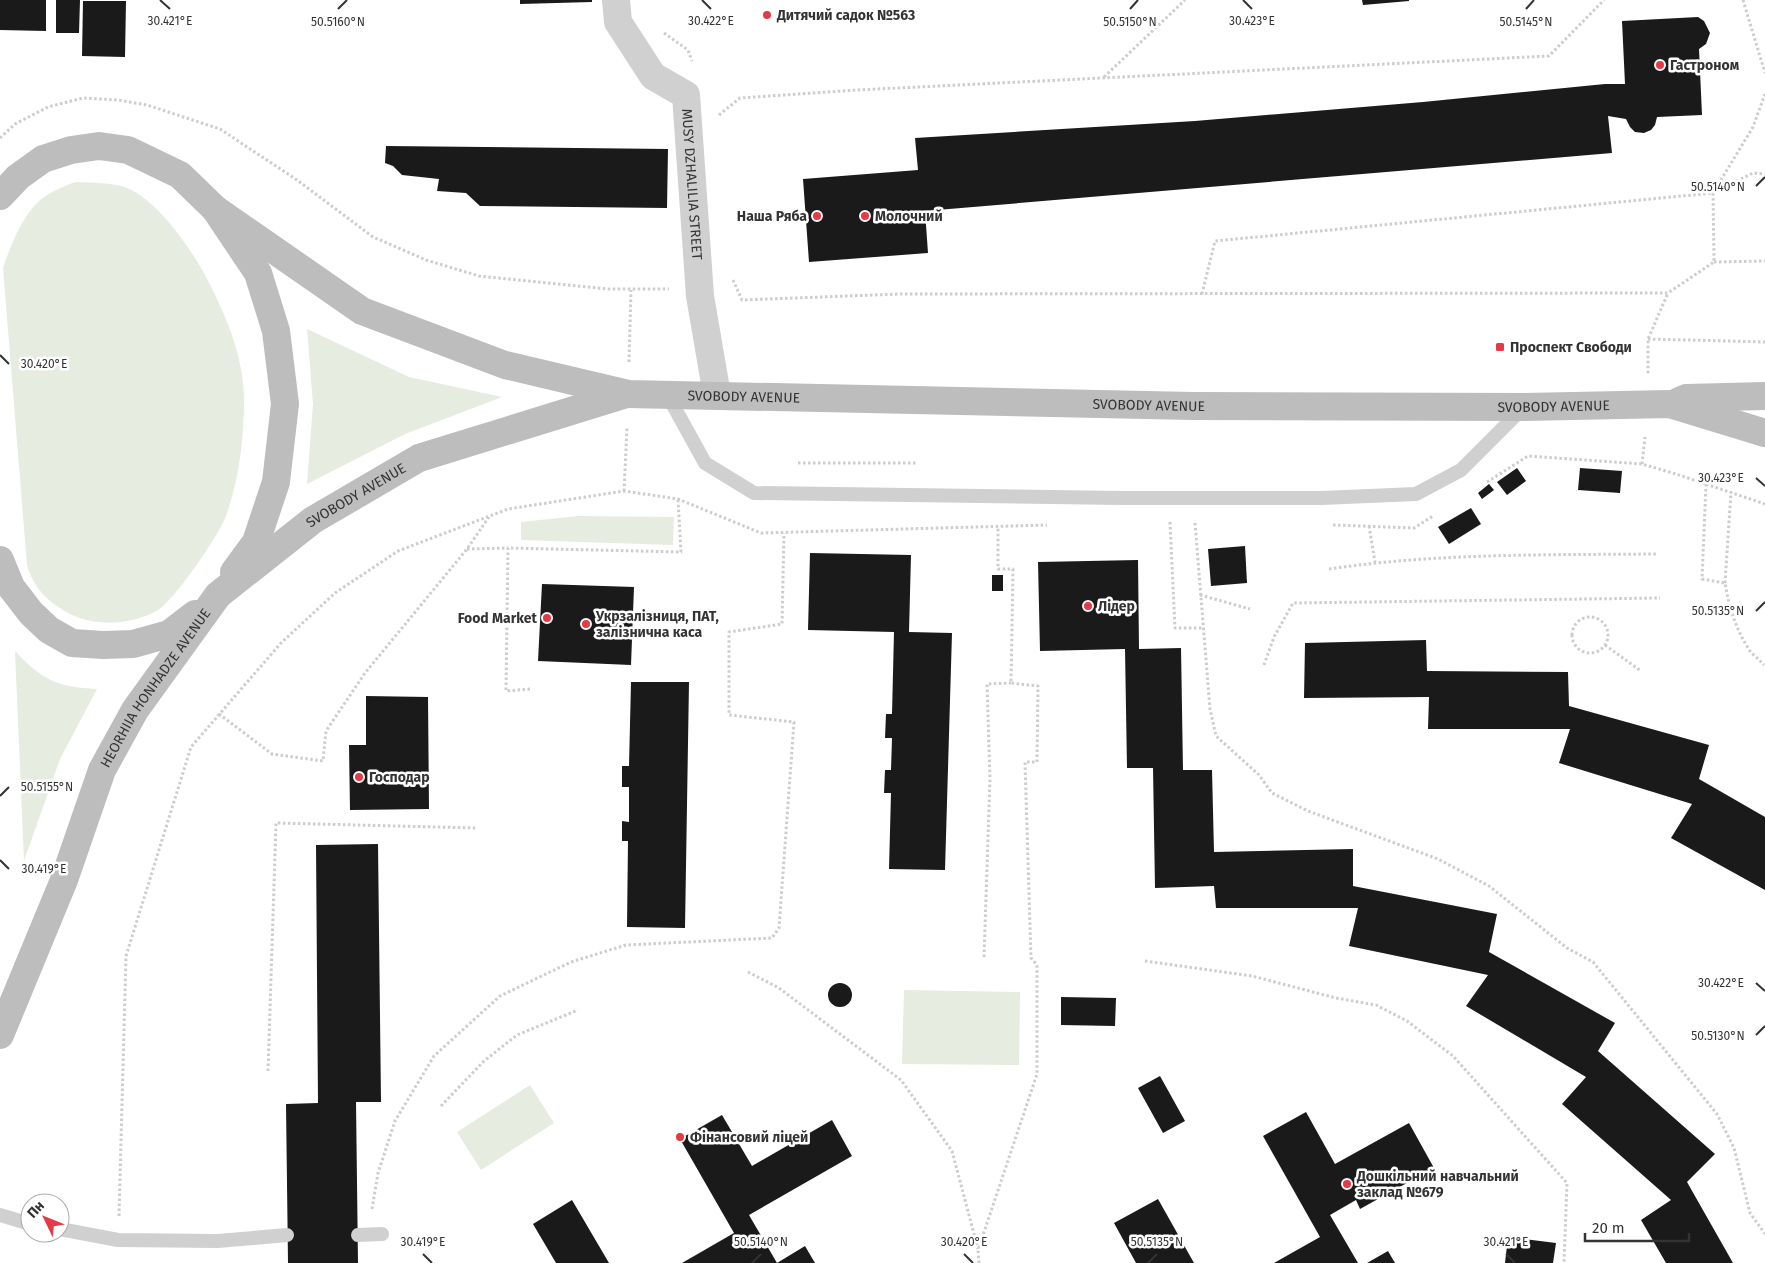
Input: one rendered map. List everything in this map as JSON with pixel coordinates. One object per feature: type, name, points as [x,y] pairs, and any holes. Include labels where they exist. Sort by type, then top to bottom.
[{"type":"street","name":"MUSY DZHALILIA STREET","points":[[616,0],[618,22],[653,76],[686,95],[700,296],[717,395]]},
{"type":"street","points":[[0,196],[18,177],[43,159],[70,150],[100,146],[128,150],[180,175],[215,209]]},
{"type":"street","name":"SVOBODY AVENUE","points":[[215,209],[362,311],[505,365],[628,394],[1193,406],[1523,408],[1659,404],[1686,398],[1765,396]]},
{"type":"street","name":"HEORHIIA HONHADZE AVENUE","points":[[0,1035],[64,880],[102,770],[135,710],[256,542],[276,482],[286,404],[276,331],[258,273],[215,209]]},
{"type":"street","name":"SVOBODY AVENUE","points":[[0,560],[11,587],[31,613],[49,630],[72,643],[103,646],[133,644],[169,634],[313,520],[419,458],[628,394]]},
{"type":"street","name":"SVOBODY AVENUE","points":[[1659,404],[1765,434]]},
{"type":"lane","points":[[667,394],[705,463],[754,493],[792,494],[1064,498],[1293,498],[1416,494],[1461,470],[1523,408]]},
{"type":"lane","points":[[0,1214],[20,1221]]},
{"type":"lane","points":[[70,1231],[118,1240],[218,1241],[287,1235]]},
{"type":"lane","points":[[358,1234],[382,1234]]},
{"type":"path","points":[[1103,78],[1185,0]]},
{"type":"path","points":[[714,120],[740,98],[857,90],[1549,56],[1604,0]]},
{"type":"path","points":[[1742,0],[1765,73]]},
{"type":"path","points":[[1714,262],[1714,192],[1753,127],[1765,94]]},
{"type":"path","points":[[0,138],[15,124],[48,107],[82,98],[118,100],[147,105],[220,130],[297,180],[373,237],[426,260],[479,276],[631,290],[700,286],[742,300],[900,294],[1668,293]]},
{"type":"path","points":[[1202,294],[1215,241],[1714,192],[1753,173],[1765,174]]},
{"type":"path","points":[[1642,464],[1659,404],[1648,339],[1668,293],[1714,262],[1765,261]]},
{"type":"path","points":[[730,275],[742,300]]},
{"type":"path","points":[[624,491],[631,290]]},
{"type":"path","points":[[1648,339],[1765,342]]},
{"type":"path","points":[[1479,487],[1528,456],[1642,464],[1765,504]]},
{"type":"path","points":[[798,463],[916,463]]},
{"type":"path","points":[[1706,484],[1702,580],[1725,583]]},
{"type":"path","points":[[118,1240],[126,956],[191,748],[281,643],[335,593],[398,551],[508,509],[624,491],[678,499],[761,533],[1055,524]]},
{"type":"path","points":[[1731,492],[1725,583],[1728,603],[1751,653],[1764,665]]},
{"type":"path","points":[[466,549],[508,548],[681,552],[678,499]]},
{"type":"path","points":[[1330,525],[1414,528],[1438,513]]},
{"type":"path","points":[[219,714],[272,754],[323,761],[326,731],[359,682],[466,549],[490,516]]},
{"type":"path","points":[[1178,520],[1170,521],[1175,628],[1203,628]]},
{"type":"path","points":[[1194,520],[1210,709],[1216,736],[1259,775],[1272,793],[1308,811],[1438,859],[1489,886],[1567,948],[1593,962],[1717,1114],[1734,1148],[1750,1213],[1765,1234]]},
{"type":"path","points":[[998,526],[998,569],[1012,569],[1011,684]]},
{"type":"path","points":[[1369,526],[1375,562]]},
{"type":"path","points":[[372,1210],[378,1173],[395,1120],[434,1056],[500,996],[571,962],[626,945],[772,938],[779,928],[794,722],[729,715],[728,632],[782,624],[784,532]]},
{"type":"path","points":[[508,548],[506,691],[530,689]]},
{"type":"path","points":[[1329,569],[1375,562],[1467,556],[1656,554]]},
{"type":"path","points":[[1200,595],[1250,609]]},
{"type":"path","points":[[1264,665],[1274,637],[1293,603],[1660,598]]},
{"type":"path","points":[[1589,617],[1596,618],[1606,628],[1607,640],[1605,645],[1599,651],[1592,654],[1578,649],[1572,638],[1573,628],[1579,620],[1589,617]]},
{"type":"path","points":[[1605,645],[1641,671]]},
{"type":"path","points":[[978,1250],[1037,1074],[1037,965],[1031,958],[1024,762],[1037,762],[1038,686],[987,684],[990,779],[984,956]]},
{"type":"path","points":[[268,1071],[276,823],[477,828]]},
{"type":"path","points":[[1145,961],[1252,976],[1336,998],[1376,1005],[1407,1021],[1453,1056],[1567,1183],[1564,1263]]},
{"type":"path","points":[[748,972],[780,988],[902,1080],[952,1151],[978,1250],[979,1263]]},
{"type":"path","points":[[442,1106],[484,1061],[517,1035],[578,1010]]},
{"type":"shaded area","points":[[75,182],[108,184],[127,188],[149,202],[179,234],[201,268],[224,315],[236,349],[243,383],[244,415],[240,459],[231,502],[222,525],[195,567],[165,604],[148,615],[126,621],[91,621],[70,614],[43,594],[30,574],[27,565],[3,268],[17,234],[31,210],[45,196]]},
{"type":"shaded area","points":[[307,329],[409,377],[502,397],[405,434],[307,484],[313,404]]},
{"type":"shaded area","points":[[578,516],[674,517],[673,545],[521,540],[521,522]]},
{"type":"shaded area","points":[[15,651],[34,669],[51,680],[71,686],[97,689],[60,759],[24,861]]},
{"type":"shaded area","points":[[904,990],[1020,992],[1019,1065],[902,1064]]},
{"type":"shaded area","points":[[530,1085],[554,1123],[481,1170],[457,1132]]},
{"type":"building","points":[[0,0],[46,0],[46,31],[0,30]]},
{"type":"building","points":[[56,0],[80,0],[79,33],[56,33]]},
{"type":"building","points":[[520,0],[592,0],[592,2],[520,4]]},
{"type":"building","points":[[1362,0],[1409,0],[1409,1],[1363,5]]},
{"type":"building","points":[[83,1],[126,1],[125,57],[82,56]]},
{"type":"building","points":[[1698,17],[1704,21],[1710,33],[1706,44],[1699,49],[1702,115],[1657,117],[1655,125],[1651,130],[1644,133],[1635,132],[1626,119],[1608,116],[1612,153],[925,211],[928,253],[809,262],[803,179],[918,170],[915,138],[1195,121],[1423,102],[1605,84],[1625,84],[1622,21]]},
{"type":"building","points":[[386,146],[668,149],[667,208],[480,206],[466,193],[437,191],[439,179],[402,175],[393,166],[385,163]]},
{"type":"building","points":[[1517,468],[1526,481],[1507,495],[1497,482]]},
{"type":"building","points":[[1580,468],[1622,471],[1620,493],[1578,490]]},
{"type":"building","points":[[1489,484],[1494,490],[1482,499],[1478,493]]},
{"type":"building","points":[[1471,508],[1481,524],[1449,544],[1438,527]]},
{"type":"building","points":[[1245,546],[1247,583],[1211,586],[1208,549]]},
{"type":"building","points":[[810,553],[911,555],[909,632],[952,633],[945,870],[889,869],[891,793],[884,793],[885,770],[891,770],[892,738],[885,738],[886,714],[892,714],[894,632],[808,630]]},
{"type":"building","points":[[1138,560],[1139,649],[1181,648],[1183,770],[1212,770],[1214,852],[1353,849],[1353,886],[1497,914],[1489,952],[1615,1023],[1598,1051],[1715,1154],[1687,1182],[1733,1263],[1666,1263],[1641,1220],[1671,1200],[1562,1104],[1586,1077],[1466,1006],[1488,975],[1349,946],[1358,908],[1216,908],[1214,886],[1155,888],[1153,768],[1127,768],[1125,649],[1040,651],[1038,562]]},
{"type":"building","points":[[992,575],[1003,575],[1003,591],[992,591]]},
{"type":"building","name":"Укрзалізниця, ПАТ, залізнична каса","points":[[542,584],[634,587],[631,665],[538,661]]},
{"type":"building","points":[[1426,640],[1427,671],[1568,672],[1569,706],[1709,745],[1699,779],[1765,817],[1765,890],[1671,838],[1692,804],[1559,763],[1570,729],[1428,729],[1429,697],[1304,698],[1305,643]]},
{"type":"building","points":[[631,682],[689,682],[685,928],[627,927],[628,841],[622,841],[622,821],[629,822],[629,787],[622,787],[622,766],[629,766]]},
{"type":"building","points":[[366,696],[428,697],[429,809],[350,810],[349,745],[366,745]]},
{"type":"building","points":[[378,844],[381,1102],[356,1102],[358,1263],[288,1263],[286,1104],[318,1103],[316,845]]},
{"type":"building","points":[[840,983],[848,987],[852,995],[848,1003],[840,1007],[832,1003],[828,995],[832,987]]},
{"type":"building","points":[[1061,997],[1116,998],[1115,1026],[1061,1025]]},
{"type":"building","points":[[1160,1076],[1185,1121],[1163,1133],[1138,1088]]},
{"type":"building","name":"Дошкільний навчальний заклад №679","points":[[1306,1112],[1335,1164],[1409,1123],[1434,1168],[1360,1209],[1356,1200],[1330,1215],[1358,1263],[1274,1263],[1320,1237],[1263,1136]]},
{"type":"building","points":[[722,1115],[752,1166],[832,1120],[852,1156],[749,1215],[777,1263],[682,1263],[734,1233],[680,1139]]},
{"type":"building","points":[[1158,1199],[1194,1263],[1136,1263],[1114,1223]]},
{"type":"building","points":[[572,1200],[609,1263],[556,1263],[533,1224]]},
{"type":"building","points":[[1508,1237],[1556,1243],[1553,1263],[1505,1263]]},
{"type":"building","points":[[805,1246],[815,1263],[777,1263]]},
{"type":"building","points":[[1388,1251],[1395,1263],[1367,1263]]},
{"type":"place","name":"Дитячий садок №563","points":[[767,15]]},
{"type":"place","name":"Гастроном","points":[[1660,65]]},
{"type":"place","name":"Наша Ряба","points":[[817,216]]},
{"type":"place","name":"Молочний","points":[[865,216]]},
{"type":"place","name":"Проспект Свободи","points":[[1500,347]]},
{"type":"place","name":"Лідер","points":[[1088,606]]},
{"type":"place","name":"Food Market","points":[[547,618]]},
{"type":"place","name":"Укрзалізниця, ПАТ, залізнична каса","points":[[586,624]]},
{"type":"place","name":"Господар","points":[[359,777]]},
{"type":"place","name":"Фінансовий ліцей","points":[[680,1137]]},
{"type":"place","name":"Дошкільний навчальний заклад №679","points":[[1347,1184]]}]
